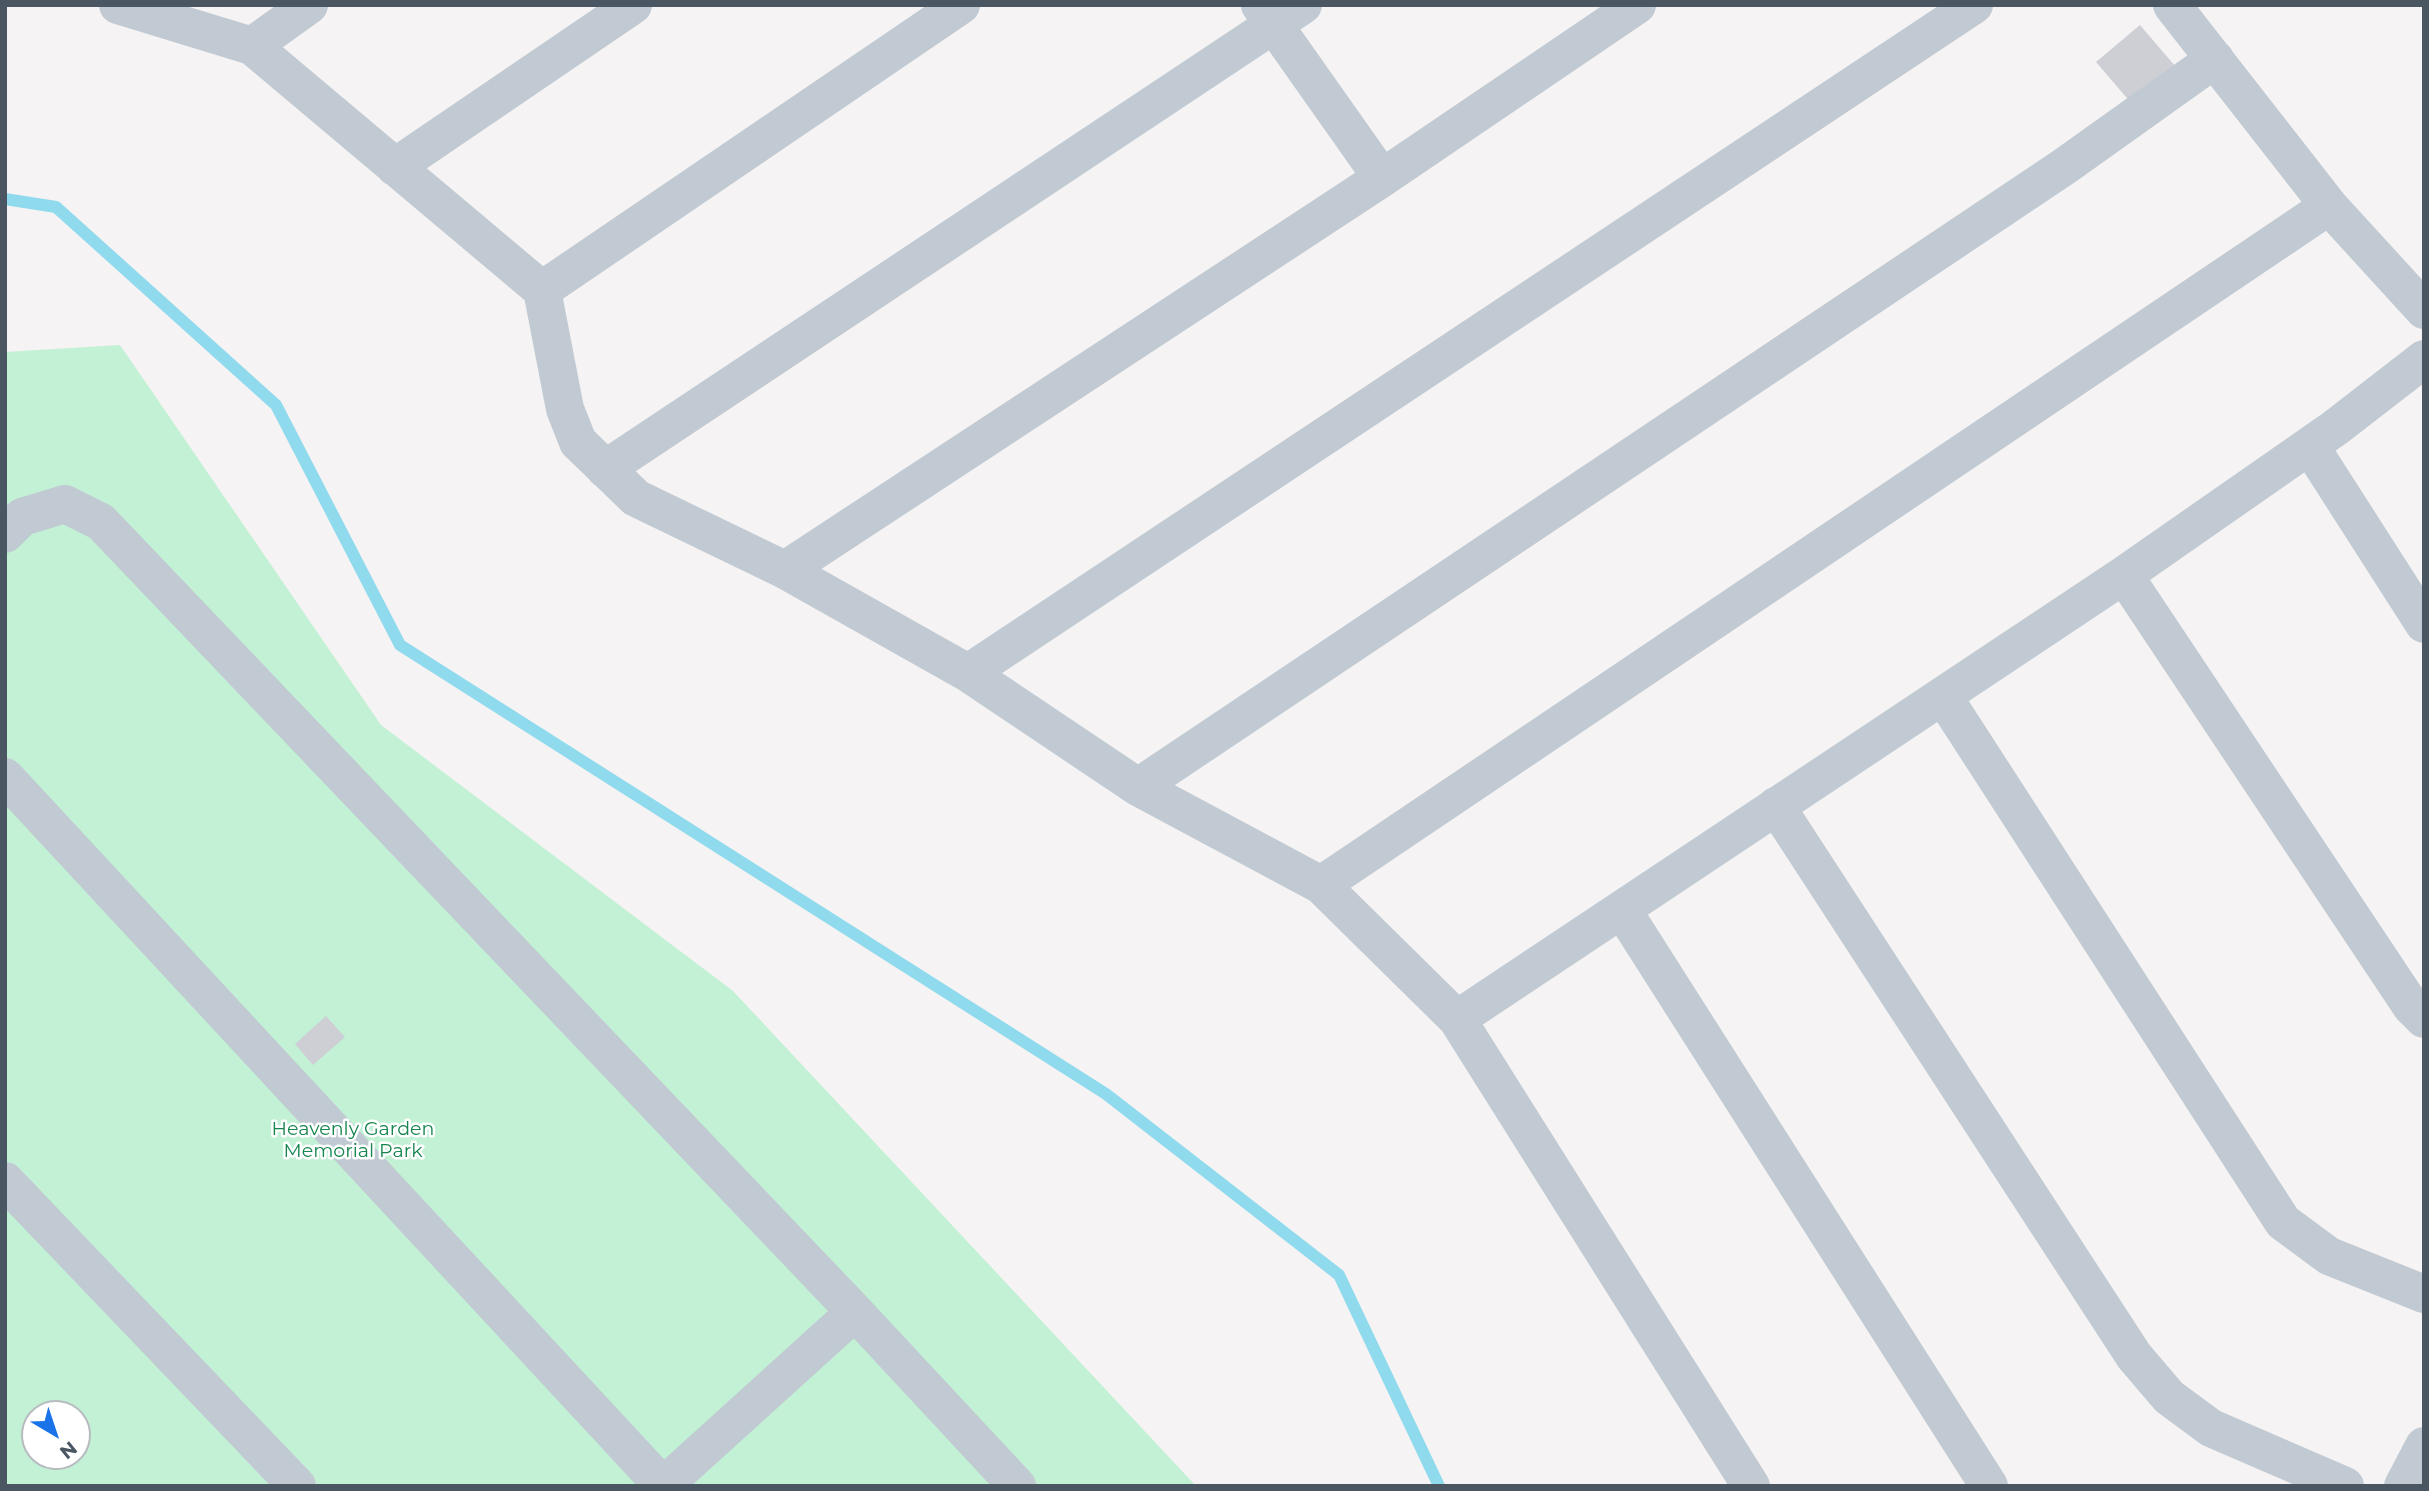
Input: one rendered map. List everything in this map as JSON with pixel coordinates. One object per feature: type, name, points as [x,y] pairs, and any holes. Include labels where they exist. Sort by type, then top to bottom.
[{"type":"street","points":[[118,5],[252,46],[542,290],[565,409],[578,442],[636,498],[785,570],[968,673],[1138,787],[1321,886],[1457,1019],[1751,1486]]},
{"type":"street","points":[[252,46],[309,5]]},
{"type":"street","points":[[395,167],[634,5]]},
{"type":"street","points":[[542,290],[961,5]]},
{"type":"street","points":[[785,570],[1382,178],[1637,5]]},
{"type":"street","points":[[968,673],[1973,5]]},
{"type":"street","points":[[2172,5],[2329,206],[2424,310]]},
{"type":"street","points":[[605,469],[1278,12],[1382,178]]},
{"type":"street","points":[[1138,787],[2065,166],[2215,59]]},
{"type":"street","points":[[1321,886],[2329,206]]},
{"type":"street","points":[[1457,1019],[2124,575],[2310,446],[2424,359]]},
{"type":"street","points":[[2310,446],[2424,624]]},
{"type":"street","points":[[5,534],[22,517],[65,505],[101,522],[855,1312],[1017,1486]]},
{"type":"street","points":[[2124,575],[2410,1006],[2424,1019]]},
{"type":"street","points":[[1943,696],[2283,1222],[2329,1256],[2424,1294]]},
{"type":"street","points":[[5,778],[663,1486],[855,1312]]},
{"type":"street","points":[[1776,806],[2134,1356],[2169,1397],[2211,1428],[2345,1486]]},
{"type":"street","points":[[1623,911],[1989,1486]]},
{"type":"street","points":[[5,1181],[298,1486]]},
{"type":"street","points":[[2403,1486],[2424,1446]]},
{"type":"green space","name":"Heavenly Garden Memorial Park","points":[[120,345],[381,725],[733,991],[1196,1486],[5,1486],[5,352]]},
{"type":"building","points":[[2140,25],[2175,66],[2132,104],[2096,62]]},
{"type":"building","points":[[326,1016],[345,1037],[313,1065],[295,1044]]},
{"type":"waterway","points":[[5,199],[56,207],[276,405],[400,645],[1106,1094],[1339,1275],[1439,1486]]}]
